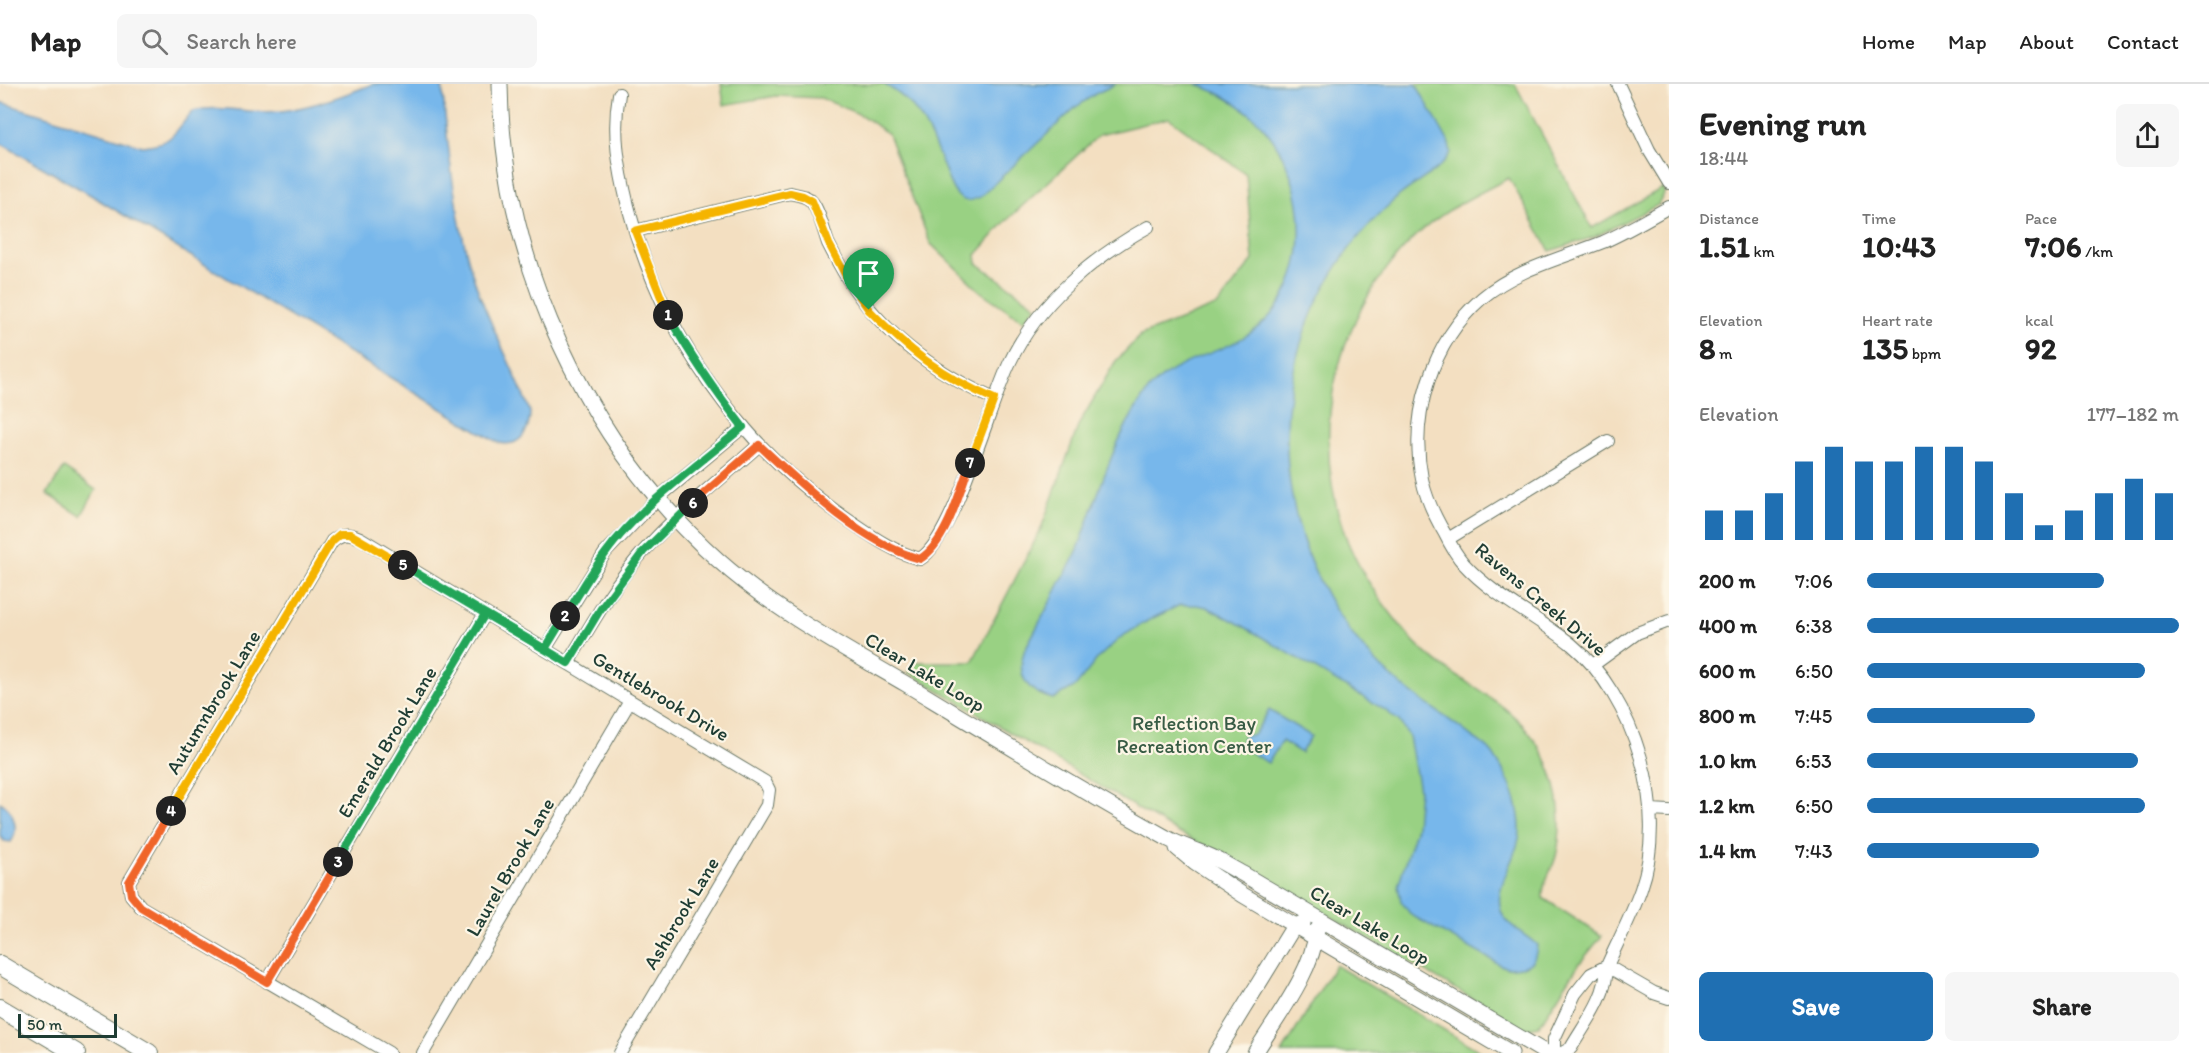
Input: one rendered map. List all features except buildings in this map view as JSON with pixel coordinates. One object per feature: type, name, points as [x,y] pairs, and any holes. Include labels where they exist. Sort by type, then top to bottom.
[{"type":"main road","points":[[0,965],[149,1053]]},
{"type":"main road","points":[[0,1008],[76,1053]]},
{"type":"street","name":"Clear Lake Loop","points":[[500,84],[500,110],[517,225],[539,295],[562,351],[618,445],[658,498],[717,560],[762,595],[814,630],[1169,840],[1211,857],[1545,1053]]},
{"type":"street","points":[[1618,84],[1649,150],[1669,183]]},
{"type":"street","points":[[619,94],[615,118],[616,138],[622,181],[635,231],[669,316],[711,386],[759,445],[794,478],[833,510],[871,536],[906,555],[920,559],[929,553],[950,518],[994,399],[1010,361],[1023,339],[1056,297],[1091,263],[1148,227]]},
{"type":"street","points":[[635,231],[790,193],[803,196],[812,201],[829,244],[847,278],[869,310],[900,341],[931,366],[960,384],[994,399]]},
{"type":"street","name":"Ravens Creek Drive","points":[[1562,1053],[1571,1048],[1603,994],[1607,979],[1607,966],[1642,888],[1650,847],[1651,810],[1641,756],[1618,702],[1593,665],[1557,634],[1487,586],[1462,562],[1437,519],[1422,479],[1421,411],[1426,385],[1434,363],[1467,313],[1483,297],[1513,278],[1603,242],[1669,207]]},
{"type":"street","points":[[545,649],[605,553],[658,498],[743,427]]},
{"type":"street","points":[[1448,539],[1608,441]]},
{"type":"street","points":[[568,663],[600,610],[643,552],[677,518],[759,445]]},
{"type":"street","name":"Gentlebrook Drive","points":[[340,534],[350,534],[360,538],[755,775],[765,782],[769,790]]},
{"type":"street","name":"Autumnbrook Lane","points":[[267,982],[141,907],[131,895],[129,882],[332,541],[340,534]]},
{"type":"street","name":"Emerald Brook Lane","points":[[267,982],[485,614]]},
{"type":"street","points":[[1593,665],[1637,633],[1669,621]]},
{"type":"street","name":"Laurel Brook Lane","points":[[423,1053],[630,701]]},
{"type":"street","name":"Ashbrook Lane","points":[[620,1053],[767,805],[769,790]]},
{"type":"street","points":[[1651,810],[1669,811]]},
{"type":"street","name":"Clear Lake Loop","points":[[1169,840],[1195,863],[1294,926],[1511,1053]]},
{"type":"street","points":[[1216,1053],[1294,926],[1318,918],[1316,938],[1302,977],[1255,1053]]},
{"type":"street","points":[[1607,966],[1654,993],[1669,998]]},
{"type":"street","name":"Ravens Creek Drive","points":[[1554,1053],[1554,1039],[1575,994],[1591,974],[1607,966]]},
{"type":"street","points":[[267,982],[389,1053]]},
{"type":"green space","name":"Reflection Bay Recreation Center","points":[[721,84],[1515,84],[1592,228],[1664,187],[1664,194],[1658,205],[1594,237],[1550,251],[1509,178],[1447,212],[1414,238],[1387,268],[1366,301],[1349,336],[1337,373],[1330,412],[1329,451],[1333,490],[1343,529],[1355,558],[1371,586],[1424,652],[1495,701],[1526,729],[1546,759],[1551,772],[1558,800],[1560,828],[1556,856],[1544,887],[1543,898],[1602,936],[1579,964],[1539,1026],[1524,1029],[1240,864],[1177,832],[908,672],[913,662],[972,662],[1041,529],[1079,424],[1115,362],[1141,335],[1218,305],[1253,260],[1246,174],[1169,118],[1099,135],[1005,222],[976,255],[977,263],[1036,306],[1024,321],[981,292],[930,243],[888,134],[861,115],[821,98],[776,96],[724,105]]},
{"type":"green space","points":[[64,468],[96,490],[81,516],[47,494]]},
{"type":"green space","points":[[1335,965],[1483,1053],[1282,1053]]},
{"type":"water","points":[[373,84],[442,84],[456,203],[472,273],[485,309],[530,412],[526,431],[514,443],[500,443],[492,439],[89,194],[0,143],[0,102],[142,146],[153,145],[172,136],[193,111],[215,109],[282,111],[317,104]]},
{"type":"water","points":[[883,84],[1116,84],[1076,107],[980,197],[966,200],[961,199],[952,187],[922,120],[905,100]]},
{"type":"water","points":[[1196,84],[1416,84],[1448,141],[1451,152],[1441,165],[1400,195],[1379,215],[1358,238],[1324,288],[1303,338],[1290,390],[1287,443],[1292,496],[1305,547],[1327,595],[1357,640],[1394,679],[1486,747],[1504,771],[1518,809],[1520,830],[1515,852],[1502,886],[1500,907],[1507,921],[1537,945],[1534,958],[1523,967],[1506,968],[1411,915],[1401,901],[1398,886],[1416,827],[1419,790],[1409,736],[1399,721],[1385,710],[1243,626],[1207,607],[1180,605],[1121,637],[1098,658],[1076,686],[1053,699],[1036,692],[1026,682],[1023,675],[1022,659],[1025,649],[1076,554],[1113,453],[1142,399],[1167,374],[1242,339],[1256,329],[1276,309],[1289,285],[1297,259],[1300,231],[1298,203],[1291,176],[1279,150],[1264,128],[1241,107],[1224,96]]},
{"type":"water","points":[[1269,710],[1311,736],[1301,753],[1282,741],[1268,763],[1239,745],[1246,734],[1249,736],[1255,733]]},
{"type":"water","points":[[0,802],[12,814],[14,820],[15,831],[11,842],[4,841],[0,836]]},
{"type":"route","points":[[869,310],[847,278],[829,244],[812,201],[803,196],[790,193],[635,231],[654,283],[691,357],[743,427],[658,498],[605,553],[545,649],[485,614],[267,982],[141,907],[131,895],[129,882],[332,541],[340,534],[350,534],[360,538],[485,614],[568,663],[600,610],[643,552],[677,518],[759,445],[833,510],[871,536],[906,555],[920,559],[929,553],[950,518],[994,399],[960,384],[931,366],[900,341],[869,310]]}]
